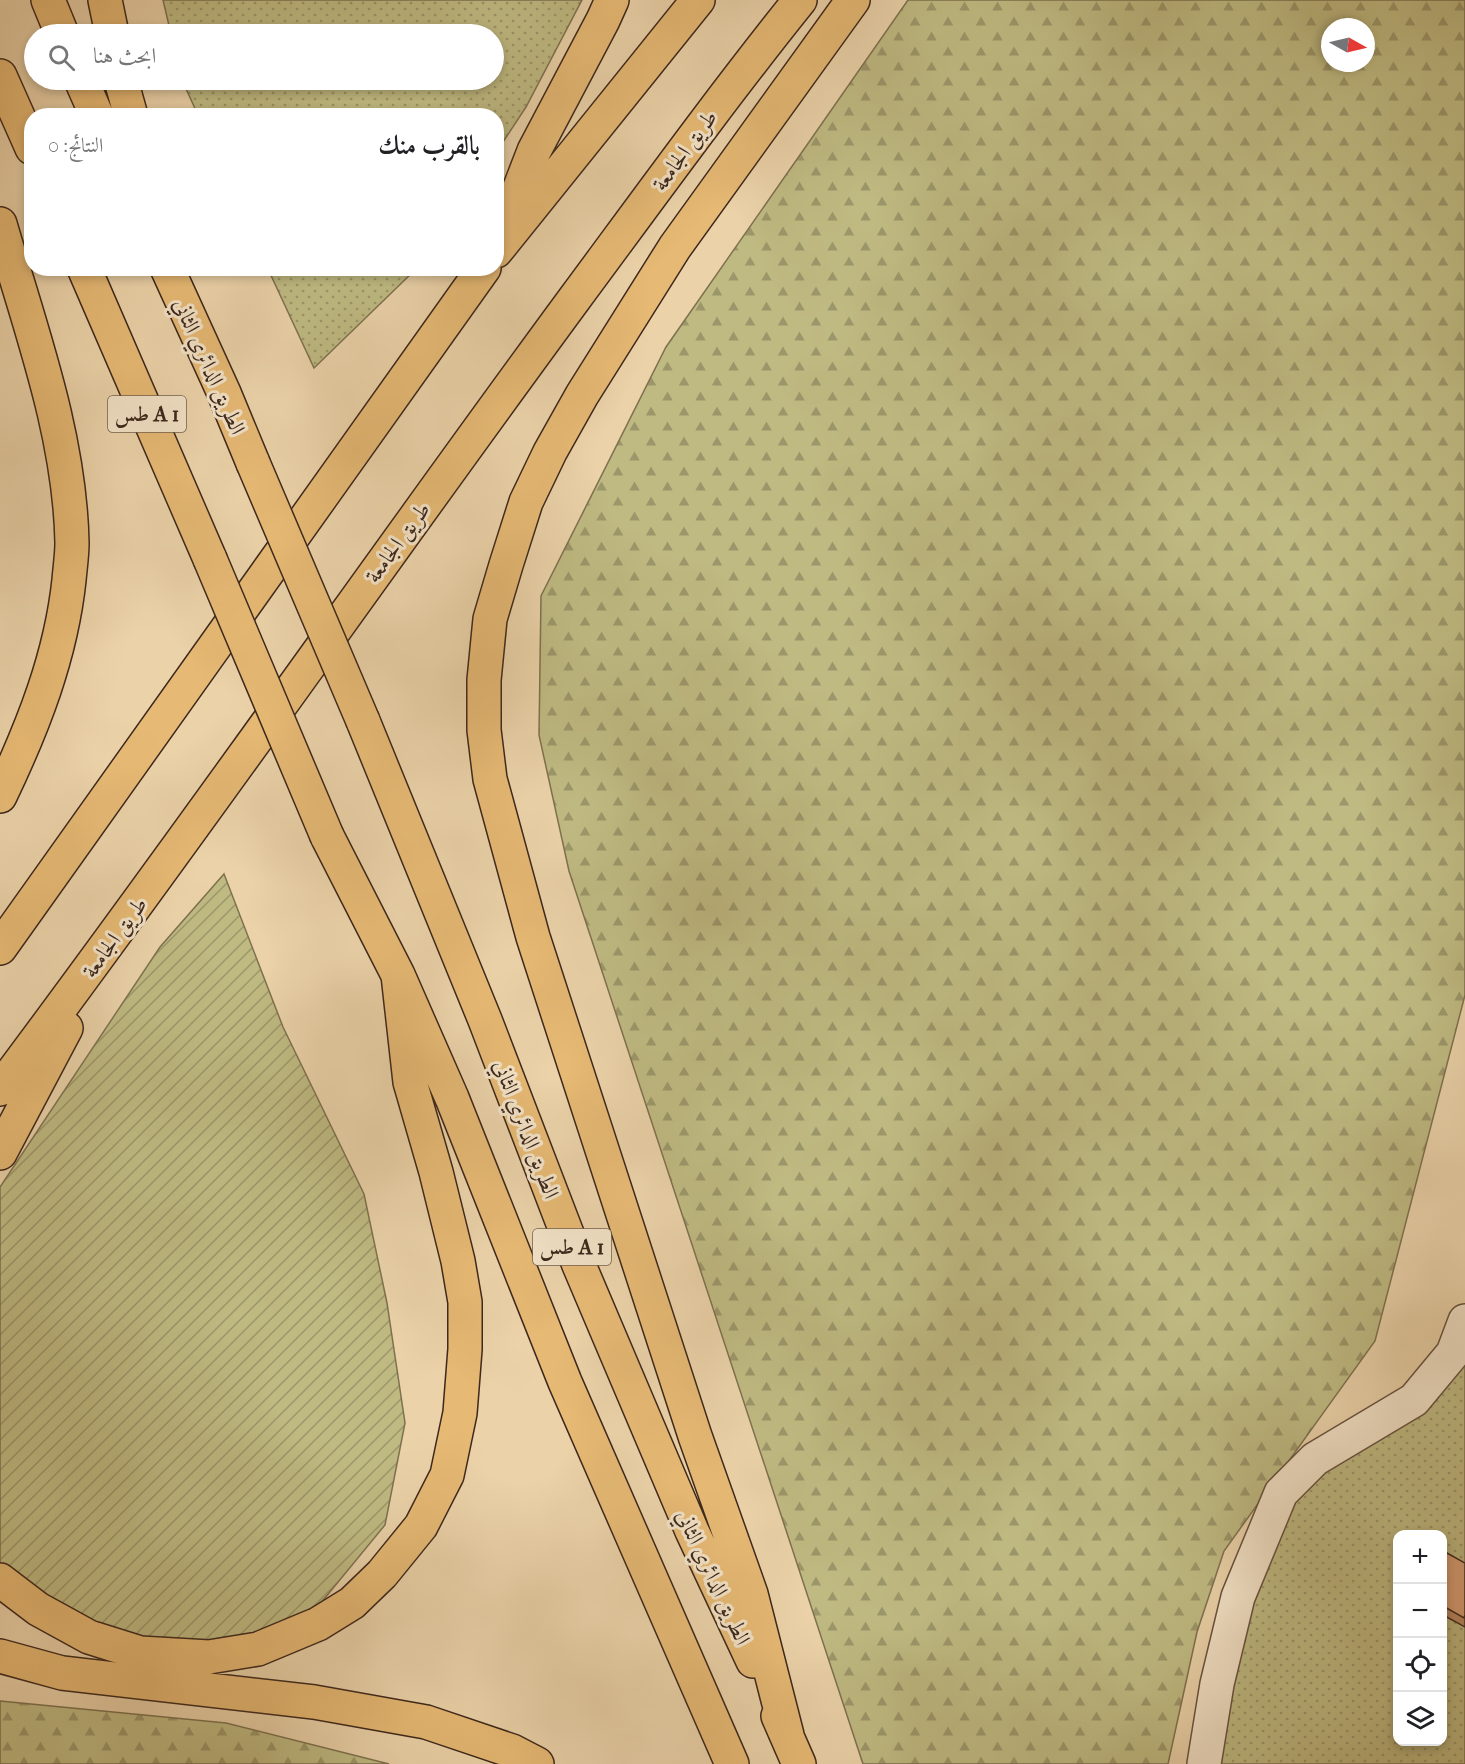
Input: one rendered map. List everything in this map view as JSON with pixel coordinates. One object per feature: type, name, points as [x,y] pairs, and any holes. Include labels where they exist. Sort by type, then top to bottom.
[{"type":"highway","points":[[48,0],[58,24]]},
{"type":"highway","points":[[105,0],[110,24]]},
{"type":"highway","points":[[504,229],[534,151],[612,0]]},
{"type":"highway","points":[[504,240],[698,0]]},
{"type":"highway","name":"طريق الجامعة","points":[[0,1089],[112,940],[467,444],[728,90],[800,0]]},
{"type":"highway","points":[[793,1749],[751,1594],[695,1436],[533,937],[490,779],[484,730],[483,680],[490,619],[526,502],[550,452],[582,395],[675,247],[853,0]]},
{"type":"highway","points":[[0,76],[24,130]]},
{"type":"highway","points":[[85,90],[93,108]]},
{"type":"highway","points":[[124,90],[129,108]]},
{"type":"highway","points":[[0,224],[50,397],[68,486],[72,545],[66,609],[50,676],[20,754],[0,796]]},
{"type":"highway","name":"طس A 1","points":[[87,276],[327,836],[398,975]]},
{"type":"highway","name":"الطريق الدائري الثاني","points":[[171,276],[224,393],[363,721],[485,1020],[579,1265],[692,1531],[793,1749]]},
{"type":"highway","points":[[192,276],[215,347],[224,393]]},
{"type":"highway","points":[[0,948],[478,276]]},
{"type":"highway","points":[[0,1153],[112,940]]},
{"type":"highway","points":[[0,1580],[38,1610],[89,1637],[140,1653],[210,1658],[258,1649],[318,1624],[352,1603],[382,1574],[421,1526],[447,1475],[460,1413],[465,1349],[465,1302],[458,1261],[436,1172],[410,1082],[398,975]]},
{"type":"highway","points":[[398,975],[452,1098],[565,1382],[732,1764]]},
{"type":"highway","points":[[0,1656],[62,1673]]},
{"type":"highway","points":[[0,1666],[314,1702],[426,1722],[512,1751],[537,1764]]},
{"type":"street","points":[[1204,1764],[1217,1684],[1238,1598],[1281,1493],[1315,1459],[1414,1400],[1453,1353],[1465,1320]]},
{"type":"green space","points":[[163,0],[582,0],[526,107],[504,140],[504,108],[195,108],[187,90],[504,90],[504,24],[169,24]]},
{"type":"green space","points":[[908,0],[1465,0],[1465,995],[1375,1341],[1224,1551],[1197,1632],[1168,1764],[863,1764],[569,871],[539,735],[541,596],[666,347]]},
{"type":"green space","points":[[271,276],[409,276],[314,368]]},
{"type":"green space","points":[[224,874],[283,1027],[364,1194],[387,1303],[405,1423],[385,1525],[297,1632],[140,1653],[0,1580],[0,1187],[160,947]]},
{"type":"green space","points":[[1465,1321],[1465,1764],[1204,1764],[1281,1493],[1414,1400]]},
{"type":"green space","points":[[0,1701],[226,1723],[389,1764],[0,1764]]},
{"type":"building","points":[[1447,1553],[1465,1563],[1464,1618],[1447,1608]]}]
